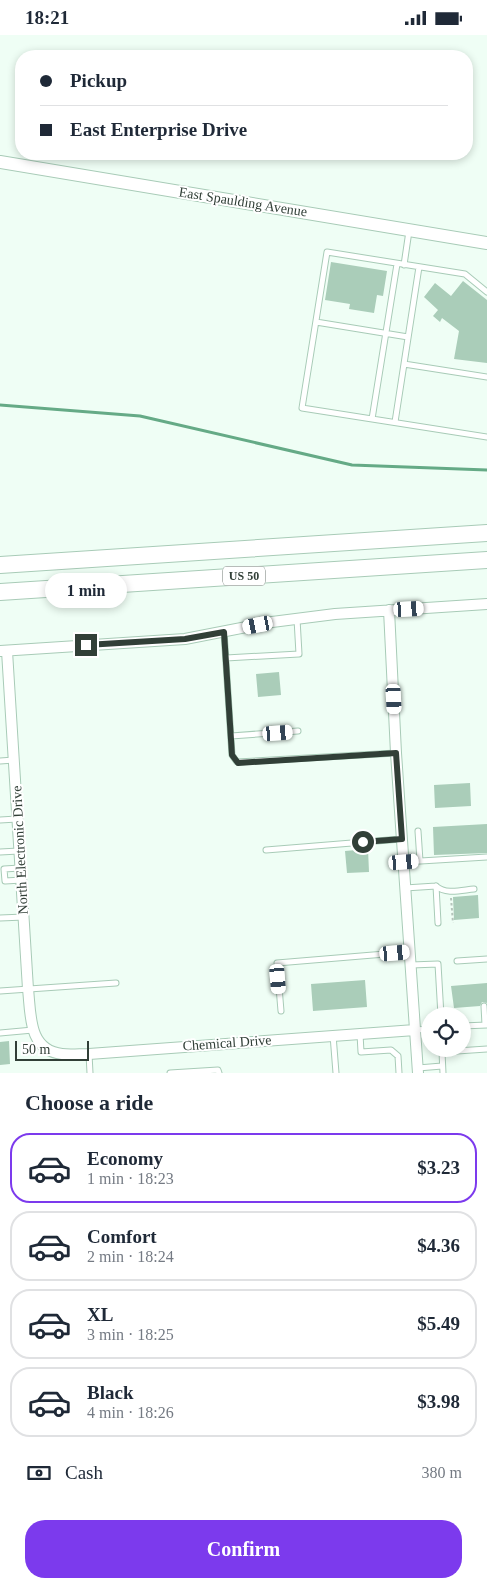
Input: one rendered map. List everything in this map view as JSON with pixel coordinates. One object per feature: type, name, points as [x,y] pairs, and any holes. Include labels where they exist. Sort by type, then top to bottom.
[{"type":"highway","name":"US 50","points":[[0,565],[487,533]]},
{"type":"highway","name":"US 50","points":[[0,593],[487,560]]},
{"type":"street","name":"East Spaulding Avenue","points":[[0,162],[487,243]]},
{"type":"street","points":[[4,651],[185,639],[297,619],[389,610],[487,604]]},
{"type":"street","points":[[389,610],[396,753],[418,1071]]},
{"type":"street","name":"North Electronic Drive","points":[[4,651],[15,760],[28,989],[33,1030],[42,1047]]},
{"type":"street","name":"Chemical Drive","points":[[42,1047],[55,1053],[89,1054],[415,1030]]},
{"type":"lane","points":[[404,265],[410,230]]},
{"type":"lane","points":[[487,292],[465,275],[326,253],[302,408],[487,437]]},
{"type":"lane","points":[[372,419],[397,264]]},
{"type":"lane","points":[[395,422],[419,267]]},
{"type":"lane","points":[[316,322],[408,337]]},
{"type":"lane","points":[[404,363],[487,377]]},
{"type":"lane","points":[[226,658],[299,654],[297,619]]},
{"type":"lane","points":[[224,632],[232,755],[238,763],[396,753]]},
{"type":"lane","points":[[231,736],[298,731]]},
{"type":"lane","points":[[0,761],[15,760]]},
{"type":"lane","points":[[0,820],[18,819]]},
{"type":"lane","points":[[418,831],[420,861]]},
{"type":"lane","points":[[266,850],[402,839]]},
{"type":"lane","points":[[0,852],[20,851]]},
{"type":"lane","points":[[404,862],[487,857]]},
{"type":"lane","points":[[21,868],[4,869],[5,881],[22,880]]},
{"type":"lane","points":[[405,888],[436,886],[444,891],[474,889]]},
{"type":"lane","points":[[436,886],[438,923]]},
{"type":"lane","points":[[0,919],[24,917]]},
{"type":"lane","points":[[281,1011],[277,963],[410,952]]},
{"type":"lane","points":[[457,961],[487,959]]},
{"type":"lane","points":[[411,965],[438,964],[440,1007]]},
{"type":"lane","points":[[0,991],[116,983]]},
{"type":"lane","points":[[471,1026],[486,1025],[484,1006]]},
{"type":"lane","points":[[0,1033],[33,1030]]},
{"type":"lane","points":[[415,1030],[421,1030]]},
{"type":"lane","points":[[360,1033],[361,1052],[391,1050],[398,1056],[400,1073]]},
{"type":"lane","points":[[333,1035],[336,1073]]},
{"type":"lane","points":[[443,1073],[442,1052],[487,1049]]},
{"type":"lane","points":[[89,1054],[90,1073]]},
{"type":"lane","points":[[418,1071],[442,1066]]},
{"type":"lane","points":[[170,1073],[218,1070],[219,1073]]},
{"type":"path","points":[[450,891],[453,923]]},
{"type":"building","points":[[331,262],[387,271],[383,296],[377,295],[374,313],[349,309],[350,304],[325,300]]},
{"type":"building","points":[[463,281],[487,300],[487,363],[454,359],[459,331],[442,318],[440,322],[433,316],[438,310],[424,297],[435,283],[451,296]]},
{"type":"building","points":[[279,672],[281,695],[258,697],[256,674]]},
{"type":"building","points":[[470,783],[471,806],[435,808],[434,785]]},
{"type":"building","points":[[487,824],[487,853],[434,855],[433,827]]},
{"type":"building","points":[[368,849],[369,872],[347,873],[345,851]]},
{"type":"building","points":[[478,895],[479,918],[454,920],[453,897]]},
{"type":"building","points":[[365,980],[367,1007],[313,1011],[311,984]]},
{"type":"building","points":[[487,983],[487,1003],[482,1002],[480,1006],[454,1007],[451,986]]},
{"type":"building","points":[[9,1041],[10,1064],[0,1065],[0,1042]]},
{"type":"waterway","points":[[0,405],[140,416],[352,465],[487,470]]},
{"type":"route","points":[[86,645],[185,639],[224,632],[232,755],[238,763],[396,753],[402,839],[363,842]]}]
